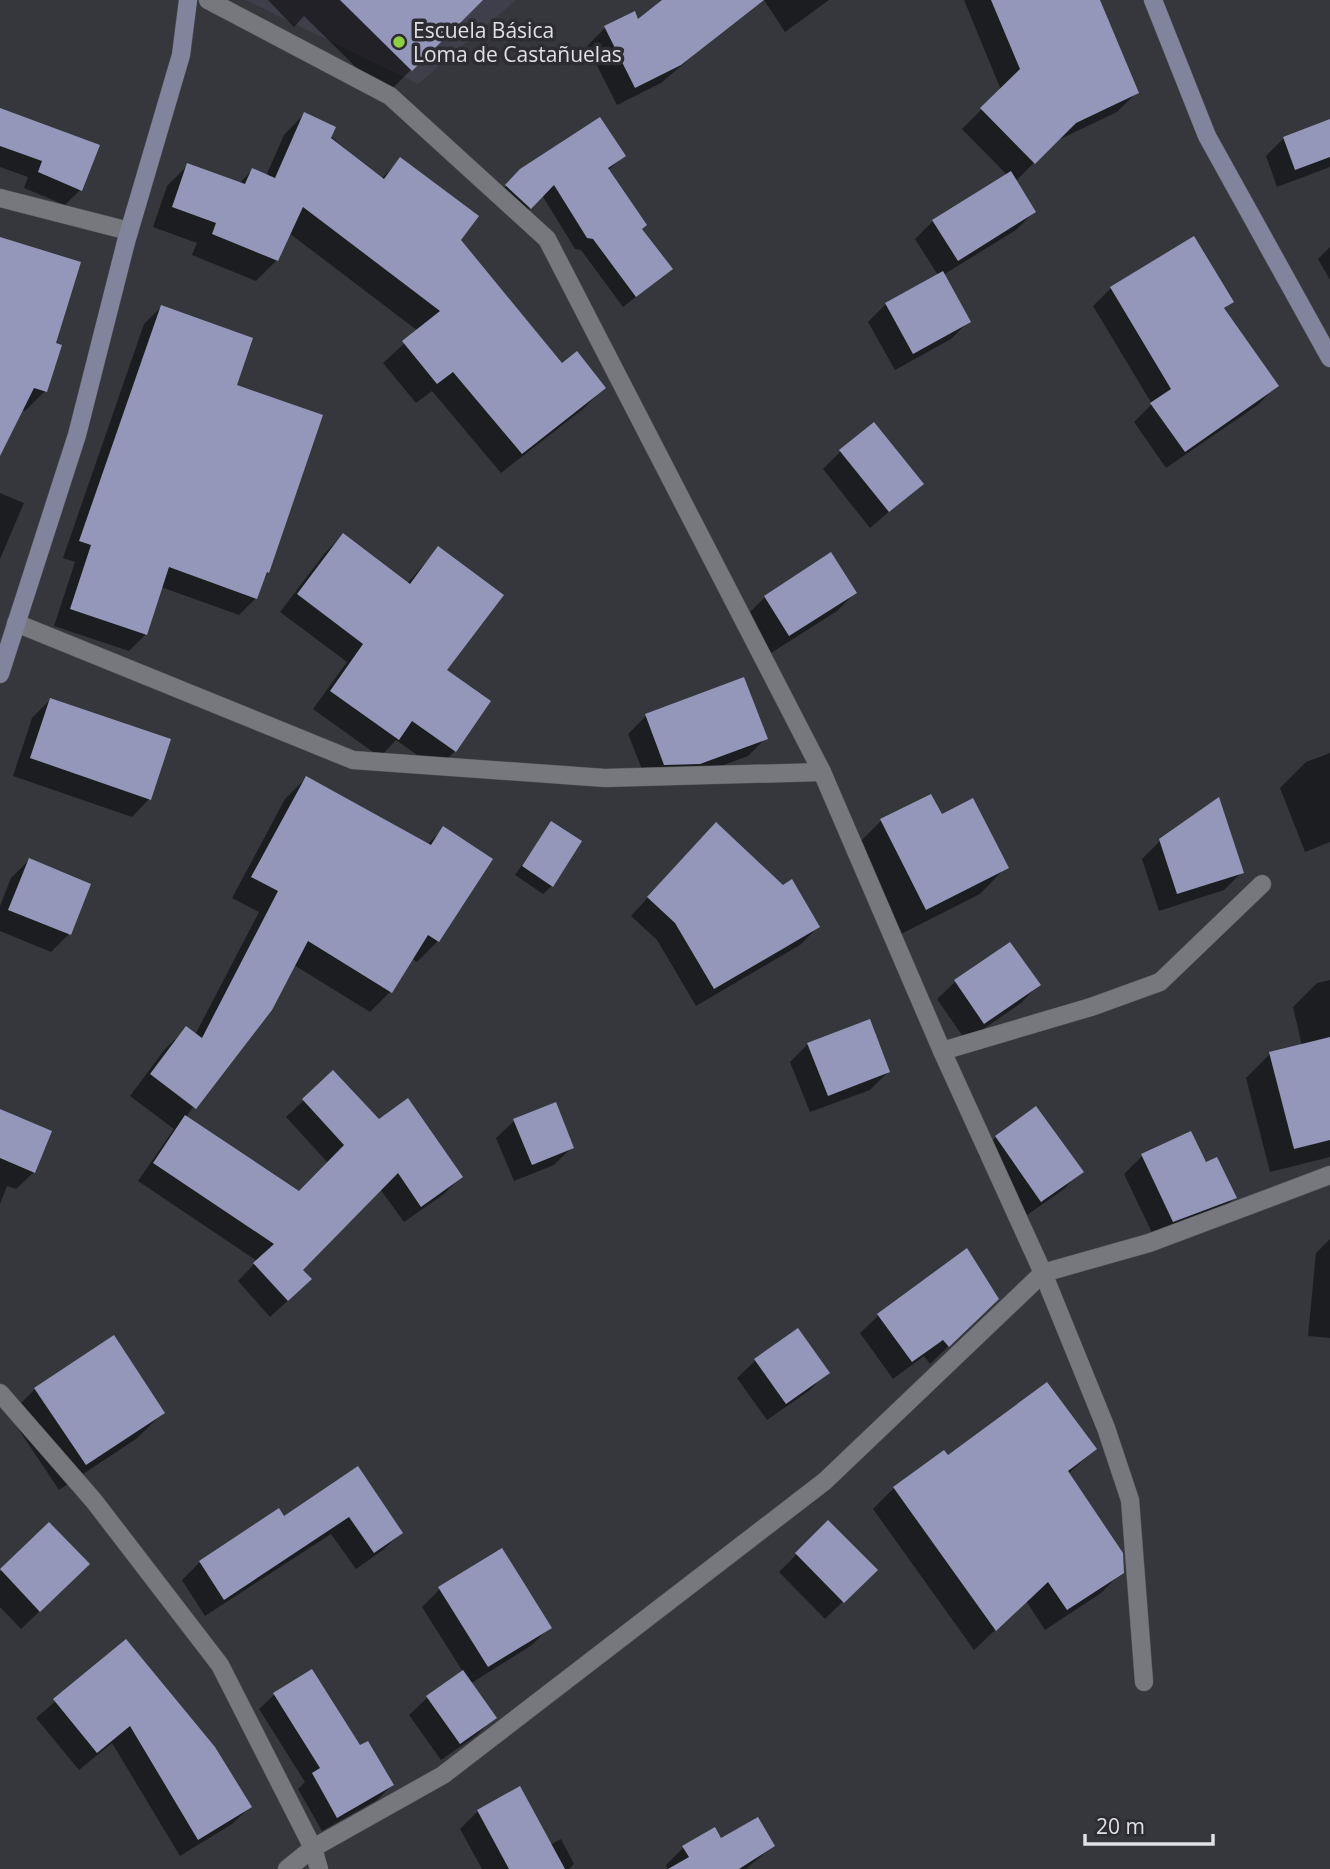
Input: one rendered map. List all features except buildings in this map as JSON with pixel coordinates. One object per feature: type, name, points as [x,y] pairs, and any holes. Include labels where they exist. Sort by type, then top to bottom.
[{"type":"main road","points":[[0,674],[77,435],[129,231],[181,55],[188,0]]},
{"type":"main road","points":[[1153,0],[1207,136],[1330,358]]},
{"type":"street","points":[[208,0],[390,96],[547,239],[822,772],[942,1051],[1043,1273],[1106,1428],[1130,1500],[1144,1682]]},
{"type":"street","points":[[0,198],[129,231]]},
{"type":"street","points":[[16,624],[353,760],[605,778],[822,772]]},
{"type":"street","points":[[942,1051],[1091,1007],[1160,982],[1262,884]]},
{"type":"street","points":[[287,1869],[313,1848],[443,1775],[825,1481],[1043,1273],[1149,1243],[1330,1175]]},
{"type":"street","points":[[0,1393],[94,1501],[220,1665],[313,1848],[319,1869]]},
{"type":"shaded area","name":"Escuela Básica Loma de Castañuelas","points":[[246,0],[516,0],[418,84]]},
{"type":"place","name":"Escuela Básica Loma de Castañuelas","points":[[399,42]]}]
